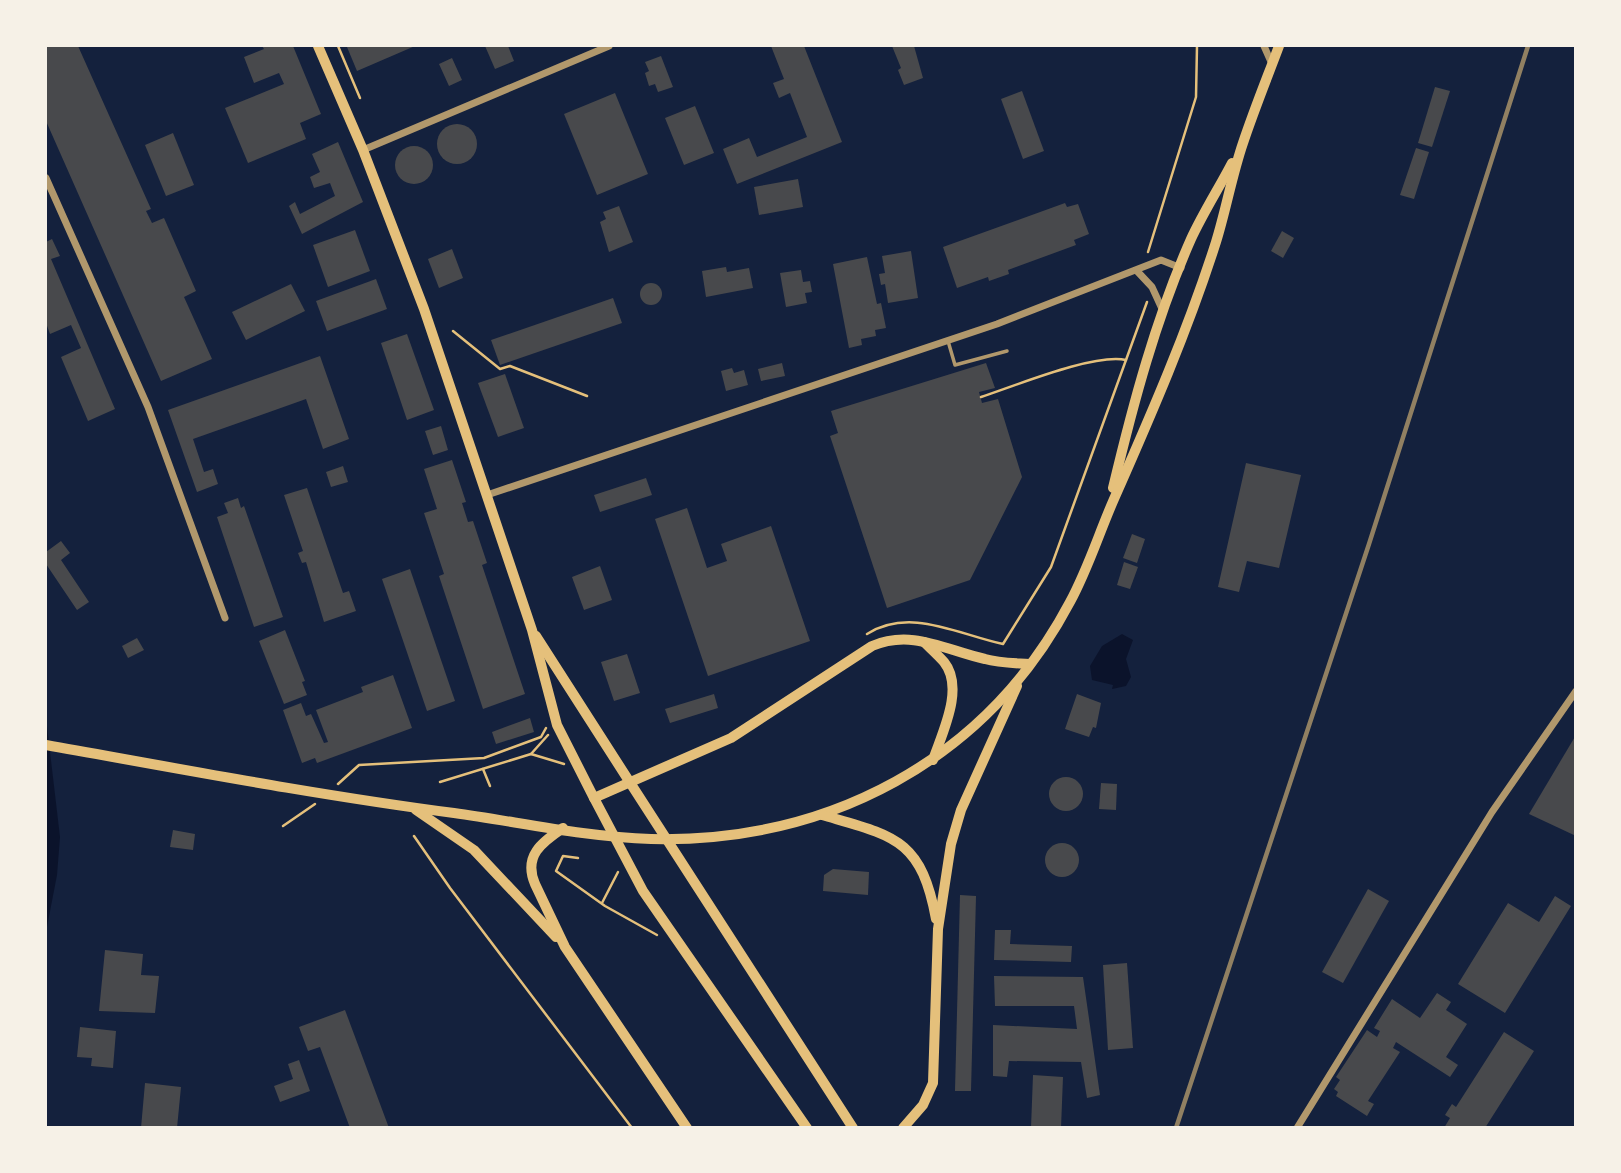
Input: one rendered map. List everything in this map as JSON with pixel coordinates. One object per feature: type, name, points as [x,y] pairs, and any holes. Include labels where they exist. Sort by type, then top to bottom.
[{"type":"main road","points":[[318,46],[363,150],[435,337],[532,630],[557,725],[624,859],[643,891],[807,1128]]},
{"type":"main road","points":[[46,745],[413,808],[646,839],[720,835],[773,828],[822,815],[869,796],[933,760],[972,730],[1022,674],[1068,606],[1159,396],[1203,277],[1242,145],[1279,46]]},
{"type":"main road","points":[[1106,518],[1137,388],[1164,312],[1191,239],[1242,145]]},
{"type":"main road","points":[[1181,268],[1203,277]]},
{"type":"main road","points":[[532,630],[853,1128]]},
{"type":"main road","points":[[594,798],[731,737],[872,646],[887,640],[922,640],[997,662],[1029,664]]},
{"type":"main road","points":[[922,640],[945,663],[952,692],[949,713],[933,760]]},
{"type":"main road","points":[[903,1128],[923,1105],[933,1083],[938,929],[949,853],[961,810],[987,759],[1022,674]]},
{"type":"main road","points":[[413,808],[474,850],[565,947]]},
{"type":"main road","points":[[822,815],[878,831],[895,839],[909,851],[927,879],[938,929]]},
{"type":"main road","points":[[563,828],[536,850],[532,857],[531,875],[565,947],[687,1128]]},
{"type":"street","points":[[363,150],[609,46]]},
{"type":"street","points":[[1264,46],[1272,64]]},
{"type":"street","points":[[46,178],[148,407],[225,618]]},
{"type":"street","points":[[487,495],[948,341],[1161,260],[1181,268]]},
{"type":"street","points":[[1137,271],[1152,287],[1164,312]]},
{"type":"street","points":[[1297,1128],[1492,812],[1576,691]]},
{"type":"lane","points":[[948,341],[955,365],[1007,351]]},
{"type":"path","points":[[338,46],[360,98]]},
{"type":"path","points":[[1153,255],[1146,259],[1196,97],[1197,46]]},
{"type":"path","points":[[863,636],[881,625],[900,621],[948,628],[1003,644],[1051,567],[1152,287]]},
{"type":"path","points":[[453,331],[500,369],[510,366],[587,396]]},
{"type":"path","points":[[981,397],[1090,361],[1111,357],[1126,360]]},
{"type":"path","points":[[331,790],[359,765],[484,758],[541,737],[554,713]]},
{"type":"path","points":[[440,782],[531,754],[557,725]]},
{"type":"path","points":[[531,754],[577,768]]},
{"type":"path","points":[[483,769],[490,786]]},
{"type":"path","points":[[283,826],[303,815],[322,798]]},
{"type":"path","points":[[414,836],[450,888],[632,1128]]},
{"type":"path","points":[[578,858],[563,856],[556,871],[602,904],[659,936]]},
{"type":"path","points":[[602,904],[624,859]]},
{"type":"water","points":[[1122,634],[1133,640],[1126,659],[1131,677],[1126,686],[1112,689],[1113,685],[1092,680],[1090,666],[1102,646]]},
{"type":"water","points":[[46,718],[60,837],[57,875],[46,932]]},
{"type":"building","points":[[46,46],[78,46],[151,209],[146,211],[152,223],[164,218],[196,291],[184,297],[212,359],[161,381],[46,121]]},
{"type":"building","points":[[262,46],[293,46],[321,114],[300,123],[306,139],[248,163],[225,108],[284,84],[279,73],[254,83],[244,57],[264,49]]},
{"type":"building","points":[[415,46],[357,71],[347,47]]},
{"type":"building","points":[[485,46],[508,46],[514,61],[495,69]]},
{"type":"building","points":[[771,46],[804,46],[842,142],[737,184],[723,149],[749,138],[757,157],[807,137],[790,93],[779,98],[773,83],[784,79]]},
{"type":"building","points":[[892,46],[914,46],[923,78],[904,85],[898,70],[901,68]]},
{"type":"building","points":[[661,56],[673,87],[658,92],[655,84],[649,86],[645,73],[649,71],[645,62]]},
{"type":"building","points":[[452,58],[462,80],[449,86],[439,64]]},
{"type":"building","points":[[1435,87],[1450,91],[1432,147],[1418,143]]},
{"type":"building","points":[[1022,91],[1044,151],[1023,159],[1001,99]]},
{"type":"building","points":[[615,93],[648,174],[597,195],[564,114]]},
{"type":"building","points":[[695,106],[714,153],[684,165],[665,118]]},
{"type":"building","points":[[457,124],[471,130],[477,144],[471,158],[457,164],[443,158],[437,144],[443,130]]},
{"type":"building","points":[[173,133],[194,185],[166,196],[145,145]]},
{"type":"building","points":[[338,142],[363,202],[302,234],[289,206],[295,202],[300,214],[335,196],[330,183],[314,188],[310,177],[320,172],[312,154]]},
{"type":"building","points":[[414,146],[427,152],[433,165],[427,178],[414,184],[401,178],[395,165],[401,152]]},
{"type":"building","points":[[1416,148],[1429,152],[1414,199],[1400,195]]},
{"type":"building","points":[[798,179],[803,207],[759,215],[754,187]]},
{"type":"building","points":[[1065,203],[1067,207],[1078,204],[1089,234],[1074,240],[1076,245],[1008,270],[1009,274],[989,281],[988,277],[957,288],[943,247]]},
{"type":"building","points":[[619,206],[633,242],[609,252],[600,222],[606,219],[603,212]]},
{"type":"building","points":[[355,230],[370,271],[328,287],[313,245]]},
{"type":"building","points":[[1282,231],[1294,238],[1283,258],[1271,251]]},
{"type":"building","points":[[52,239],[60,256],[51,259],[115,409],[88,421],[61,357],[81,348],[71,325],[50,334],[46,323],[46,242]]},
{"type":"building","points":[[452,249],[463,278],[439,288],[428,259]]},
{"type":"building","points":[[911,251],[918,298],[888,303],[885,284],[881,285],[879,274],[885,273],[882,256]]},
{"type":"building","points":[[867,257],[877,304],[881,303],[886,328],[875,330],[876,336],[861,339],[862,345],[849,348],[833,264]]},
{"type":"building","points":[[726,267],[727,272],[749,268],[753,288],[706,297],[702,271]]},
{"type":"building","points":[[801,270],[803,282],[810,281],[812,292],[805,293],[807,303],[786,307],[780,273]]},
{"type":"building","points":[[376,279],[387,309],[327,331],[316,301]]},
{"type":"building","points":[[647,283],[655,283],[662,290],[662,298],[655,305],[647,305],[640,298],[640,290]]},
{"type":"building","points":[[291,284],[305,311],[246,340],[232,312]]},
{"type":"building","points":[[613,298],[622,323],[500,365],[491,340]]},
{"type":"building","points":[[407,334],[434,410],[407,420],[381,343]]},
{"type":"building","points":[[320,356],[349,439],[323,449],[306,399],[193,439],[204,472],[213,469],[218,484],[197,492],[168,410]]},
{"type":"building","points":[[782,363],[785,376],[761,381],[758,369]]},
{"type":"building","points":[[986,363],[995,388],[979,392],[982,403],[998,399],[1022,477],[970,580],[887,608],[830,436],[838,433],[831,411]]},
{"type":"building","points":[[732,368],[734,373],[744,370],[748,385],[726,391],[721,371]]},
{"type":"building","points":[[505,374],[524,428],[498,437],[478,383]]},
{"type":"building","points":[[441,426],[448,450],[433,455],[425,431]]},
{"type":"building","points":[[452,460],[466,502],[462,503],[468,522],[473,521],[487,563],[482,565],[525,694],[483,709],[439,576],[444,574],[424,513],[437,509],[424,469]]},
{"type":"building","points":[[1246,463],[1301,475],[1279,568],[1247,561],[1239,592],[1218,587]]},
{"type":"building","points":[[343,466],[348,482],[331,487],[326,472]]},
{"type":"building","points":[[646,478],[652,495],[600,512],[594,495]]},
{"type":"building","points":[[307,488],[343,593],[349,591],[356,611],[324,622],[306,562],[302,563],[298,553],[303,551],[284,495]]},
{"type":"building","points":[[238,498],[241,508],[244,506],[283,617],[254,627],[217,517],[228,513],[224,503]]},
{"type":"building","points":[[687,508],[707,568],[727,561],[721,544],[771,526],[810,641],[708,676],[655,519]]},
{"type":"building","points":[[1132,534],[1145,539],[1137,563],[1123,558]]},
{"type":"building","points":[[61,541],[70,553],[61,560],[89,602],[77,610],[46,564],[46,552]]},
{"type":"building","points":[[1124,562],[1138,567],[1130,589],[1117,585]]},
{"type":"building","points":[[600,566],[612,600],[584,610],[572,577]]},
{"type":"building","points":[[410,569],[455,701],[427,711],[382,579]]},
{"type":"building","points":[[285,630],[305,681],[302,682],[307,695],[284,704],[259,641]]},
{"type":"building","points":[[137,638],[144,650],[128,658],[122,646]]},
{"type":"building","points":[[627,654],[640,693],[614,701],[601,662]]},
{"type":"building","points":[[393,675],[412,728],[317,763],[315,758],[302,763],[283,710],[301,703],[306,716],[311,714],[324,743],[328,742],[316,710],[363,692],[361,687]]},
{"type":"building","points":[[714,694],[718,708],[670,723],[665,709]]},
{"type":"building","points":[[1077,694],[1101,703],[1096,728],[1093,727],[1089,737],[1065,729]]},
{"type":"building","points":[[530,718],[534,732],[496,744],[492,732]]},
{"type":"building","points":[[1576,735],[1576,836],[1529,814]]},
{"type":"building","points":[[1066,777],[1078,782],[1083,794],[1078,806],[1066,811],[1054,806],[1049,794],[1054,782]]},
{"type":"building","points":[[1101,783],[1117,784],[1116,810],[1099,809]]},
{"type":"building","points":[[173,830],[195,834],[193,850],[170,847]]},
{"type":"building","points":[[1062,843],[1074,848],[1079,860],[1074,872],[1062,877],[1050,872],[1045,860],[1050,848]]},
{"type":"building","points":[[833,869],[869,872],[868,895],[823,891],[824,875]]},
{"type":"building","points":[[1368,889],[1389,901],[1343,983],[1322,972]]},
{"type":"building","points":[[960,895],[976,896],[971,1091],[955,1091]]},
{"type":"building","points":[[1555,896],[1571,906],[1505,1013],[1458,984],[1508,903],[1539,922]]},
{"type":"building","points":[[995,930],[1011,930],[1010,944],[1072,946],[1071,962],[994,960]]},
{"type":"building","points":[[105,950],[143,954],[141,975],[159,976],[155,1013],[99,1011]]},
{"type":"building","points":[[1127,963],[1133,1048],[1108,1050],[1103,965]]},
{"type":"building","points":[[994,976],[1083,977],[1100,1095],[1087,1098],[1081,1062],[1009,1061],[1007,1077],[993,1076],[993,1025],[1077,1029],[1074,1006],[995,1006]]},
{"type":"building","points":[[1437,993],[1451,1002],[1446,1010],[1467,1024],[1446,1057],[1458,1065],[1450,1077],[1396,1042],[1393,1048],[1400,1052],[1368,1101],[1374,1104],[1367,1116],[1336,1096],[1338,1092],[1334,1089],[1340,1080],[1336,1077],[1367,1030],[1377,1037],[1380,1031],[1374,1028],[1392,999],[1420,1018]]},
{"type":"building","points":[[345,1010],[389,1128],[350,1128],[320,1047],[308,1051],[299,1027]]},
{"type":"building","points":[[80,1027],[116,1031],[113,1068],[91,1066],[92,1058],[77,1057]]},
{"type":"building","points":[[1504,1032],[1534,1051],[1485,1128],[1444,1128],[1450,1118],[1445,1115],[1452,1104],[1456,1107]]},
{"type":"building","points":[[299,1060],[310,1091],[280,1102],[274,1086],[293,1079],[288,1064]]},
{"type":"building","points":[[1033,1075],[1063,1077],[1061,1128],[1031,1128]]},
{"type":"building","points":[[145,1083],[181,1087],[177,1128],[141,1128]]},
{"type":"railway","points":[[1176,1128],[1369,544],[1528,46]]}]
